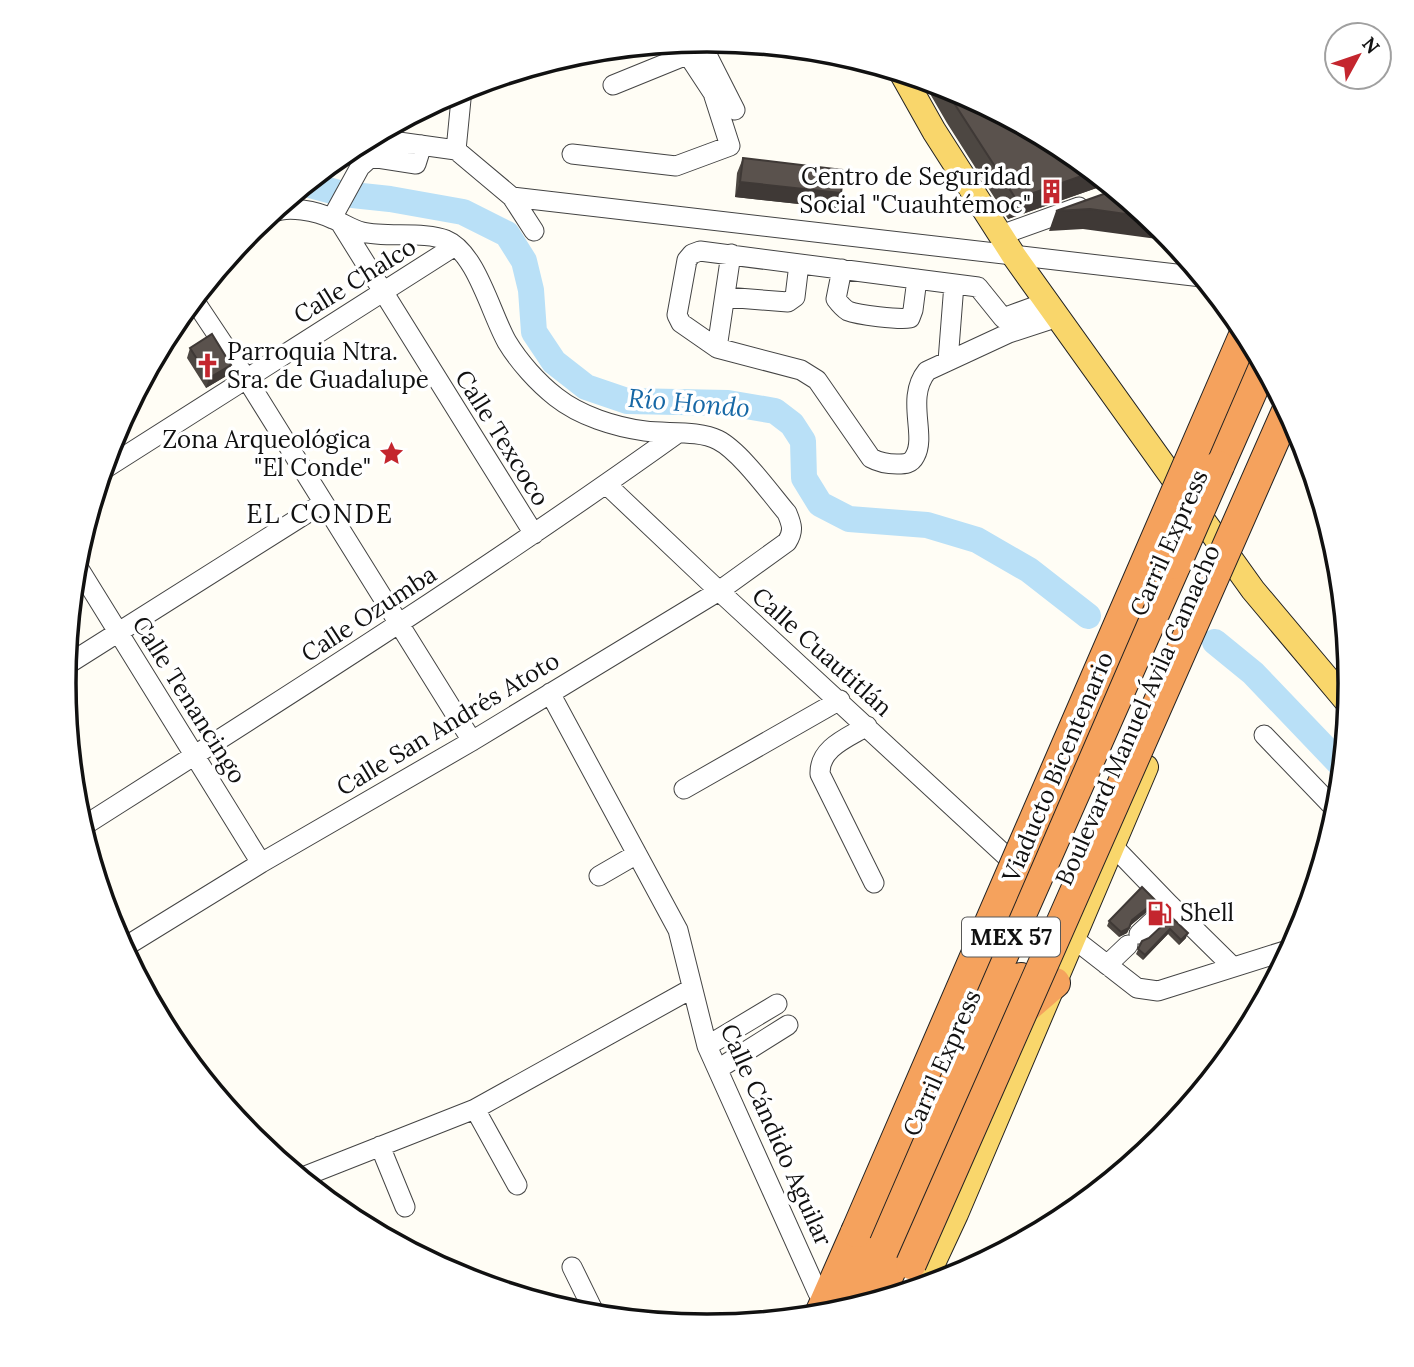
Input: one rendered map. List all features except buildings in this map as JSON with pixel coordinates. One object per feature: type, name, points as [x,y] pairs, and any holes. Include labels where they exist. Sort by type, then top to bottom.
[{"type":"highway","name":"Viaducto Bicentenario","points":[[825,1303],[1239,345]]},
{"type":"highway","name":"Boulevard Manuel Ávila Camacho","points":[[882,1289],[1199,574],[1259,379]]},
{"type":"highway","name":"Boulevard Manuel Ávila Camacho","points":[[1232,470],[1274,406]]},
{"type":"highway","points":[[903,1283],[1282,423]]},
{"type":"highway","name":"Boulevard Manuel Ávila Camacho","points":[[852,1297],[1086,769],[1199,574]]},
{"type":"highway","points":[[1086,769],[1092,661]]},
{"type":"highway","points":[[995,1035],[1055,983]]},
{"type":"main road","points":[[908,86],[1007,246],[1253,590],[1338,692]]},
{"type":"main road","points":[[1184,451],[1239,345]]},
{"type":"main road","points":[[1258,505],[1287,436]]},
{"type":"main road","points":[[824,1303],[845,1224],[1144,543]]},
{"type":"main road","points":[[928,1274],[962,1202],[1113,846],[1199,574]]},
{"type":"street","points":[[572,153],[676,166],[730,146],[699,52]]},
{"type":"street","points":[[700,52],[735,110]]},
{"type":"street","points":[[613,85],[686,53]]},
{"type":"street","points":[[456,150],[461,103]]},
{"type":"street","points":[[387,140],[456,150],[512,197],[534,231]]},
{"type":"street","points":[[337,218],[360,166],[370,157],[416,164],[422,145]]},
{"type":"street","points":[[512,197],[1007,246],[1187,275]]},
{"type":"street","points":[[1007,246],[1093,202]]},
{"type":"street","points":[[292,208],[337,218],[373,234],[445,239],[455,246],[475,269],[491,311],[508,344],[527,369],[557,398],[596,419],[644,431],[678,433]]},
{"type":"street","name":"Calle Texcoco","points":[[337,218],[534,534]]},
{"type":"street","name":"Calle Chalco","points":[[117,461],[455,246]]},
{"type":"street","points":[[1006,326],[978,287],[700,251],[687,260],[677,315],[681,323],[717,348],[801,370],[817,380],[871,458],[880,463],[906,465],[915,459],[917,451],[916,405],[923,376],[933,367],[948,361],[1006,326],[1052,309]]},
{"type":"street","points":[[717,348],[731,254]]},
{"type":"street","points":[[725,297],[789,302],[795,297],[799,264]]},
{"type":"street","points":[[842,269],[836,299],[841,305],[848,311],[901,320],[910,318],[917,279]]},
{"type":"street","points":[[948,361],[954,284]]},
{"type":"street","points":[[199,308],[246,378],[471,740]]},
{"type":"street","name":"Calle Ozumba","points":[[91,821],[398,625],[678,433]]},
{"type":"street","name":"Calle San Andrés Atoto","points":[[132,943],[719,591],[787,542],[792,534],[792,524],[787,513],[731,449],[717,438],[678,433]]},
{"type":"street","name":"Calle Cuautitlán","points":[[606,484],[1006,856]]},
{"type":"street","points":[[77,659],[323,503]]},
{"type":"street","name":"Calle Tenancingo","points":[[85,578],[261,863]]},
{"type":"street","name":"Calle Cándido Aguilar","points":[[550,693],[678,930],[707,1046],[821,1304]]},
{"type":"street","points":[[684,789],[840,700]]},
{"type":"street","points":[[867,726],[824,753],[820,774],[874,883]]},
{"type":"street","points":[[1264,735],[1327,801]]},
{"type":"street","points":[[1113,846],[1163,910],[1233,967]]},
{"type":"street","points":[[599,876],[637,854]]},
{"type":"street","points":[[1107,965],[1163,910]]},
{"type":"street","points":[[1074,939],[1137,988],[1158,991],[1277,953]]},
{"type":"street","points":[[310,1174],[475,1109],[691,989]]},
{"type":"street","points":[[707,1046],[777,1004]]},
{"type":"street","points":[[718,1069],[788,1025]]},
{"type":"street","points":[[475,1109],[517,1185]]},
{"type":"street","points":[[380,1146],[405,1207]]},
{"type":"street","points":[[572,1267],[590,1303]]},
{"type":"waterway","name":"Río Hondo","points":[[318,187],[343,194],[463,212],[507,234],[524,261],[531,290],[534,332],[554,362],[586,387],[627,401],[728,403],[775,411],[792,424],[803,441],[804,478],[820,504],[849,519],[927,525],[977,540],[1029,570],[1088,616]]},
{"type":"waterway","points":[[1215,642],[1253,673],[1334,757]]},
{"type":"place","name":"Centro de Seguridad Social \"Cuauhtémoc\"","points":[[1051,191]]},
{"type":"place","name":"Parroquia Ntra. Sra. de Guadalupe","points":[[207,366]]},
{"type":"place","name":"Zona Arqueológica \"El Conde\"","points":[[391,454]]},
{"type":"place","name":"Shell","points":[[1160,913]]},
{"type":"district","name":"EL CONDE","points":[[320,514]]}]
